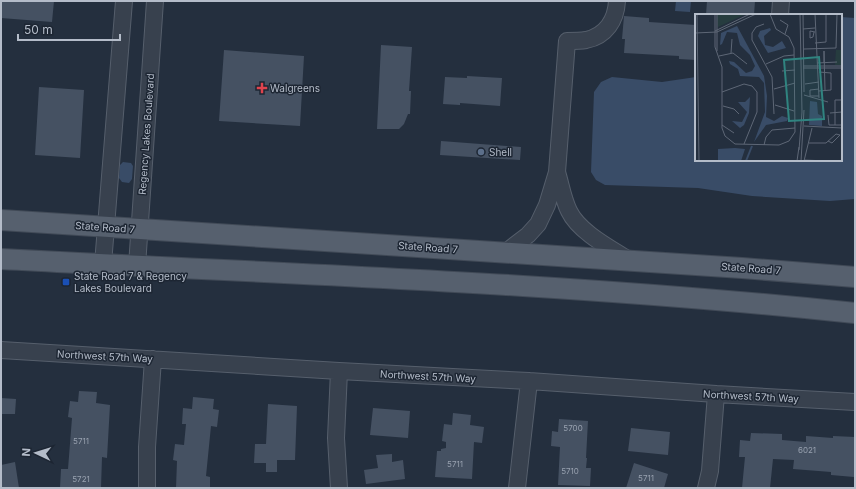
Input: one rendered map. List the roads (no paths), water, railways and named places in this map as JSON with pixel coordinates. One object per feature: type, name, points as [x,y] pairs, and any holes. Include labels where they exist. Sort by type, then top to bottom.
[{"type":"main road","name":"State Road 7","points":[[1,220],[629,260],[855,277]]},
{"type":"main road","points":[[1,259],[598,291],[738,301],[855,313]]},
{"type":"street","points":[[103,264],[124,1]]},
{"type":"street","name":"Regency Lakes Boulevard","points":[[137,266],[155,1]]},
{"type":"street","points":[[506,252],[528,235],[538,224],[547,205],[557,172],[567,41],[586,40],[597,36],[605,30],[616,14],[617,1]]},
{"type":"street","points":[[780,1],[780,14]]},
{"type":"street","points":[[557,172],[570,213],[581,227],[629,260]]},
{"type":"street","name":"Northwest 57th Way","points":[[1,350],[855,402]]},
{"type":"street","points":[[147,488],[152,359]]},
{"type":"street","points":[[339,371],[336,438],[339,488]]},
{"type":"street","points":[[517,488],[529,381]]},
{"type":"street","points":[[706,488],[710,471],[716,394]]},
{"type":"water","points":[[676,1],[691,1],[690,12],[675,11]]},
{"type":"water","points":[[842,17],[855,18],[855,199],[830,201],[752,196],[698,188],[605,185],[596,180],[591,172],[594,92],[601,82],[612,77],[662,82],[695,77],[695,161],[842,161]]},
{"type":"water","points":[[123,162],[131,163],[133,166],[132,179],[129,183],[122,182],[119,178],[120,165]]},
{"type":"place","name":"Walgreens","points":[[262,88]]},
{"type":"place","name":"Shell","points":[[481,152]]},
{"type":"place","name":"State Road 7 & Regency Lakes Boulevard","points":[[66,282]]}]
